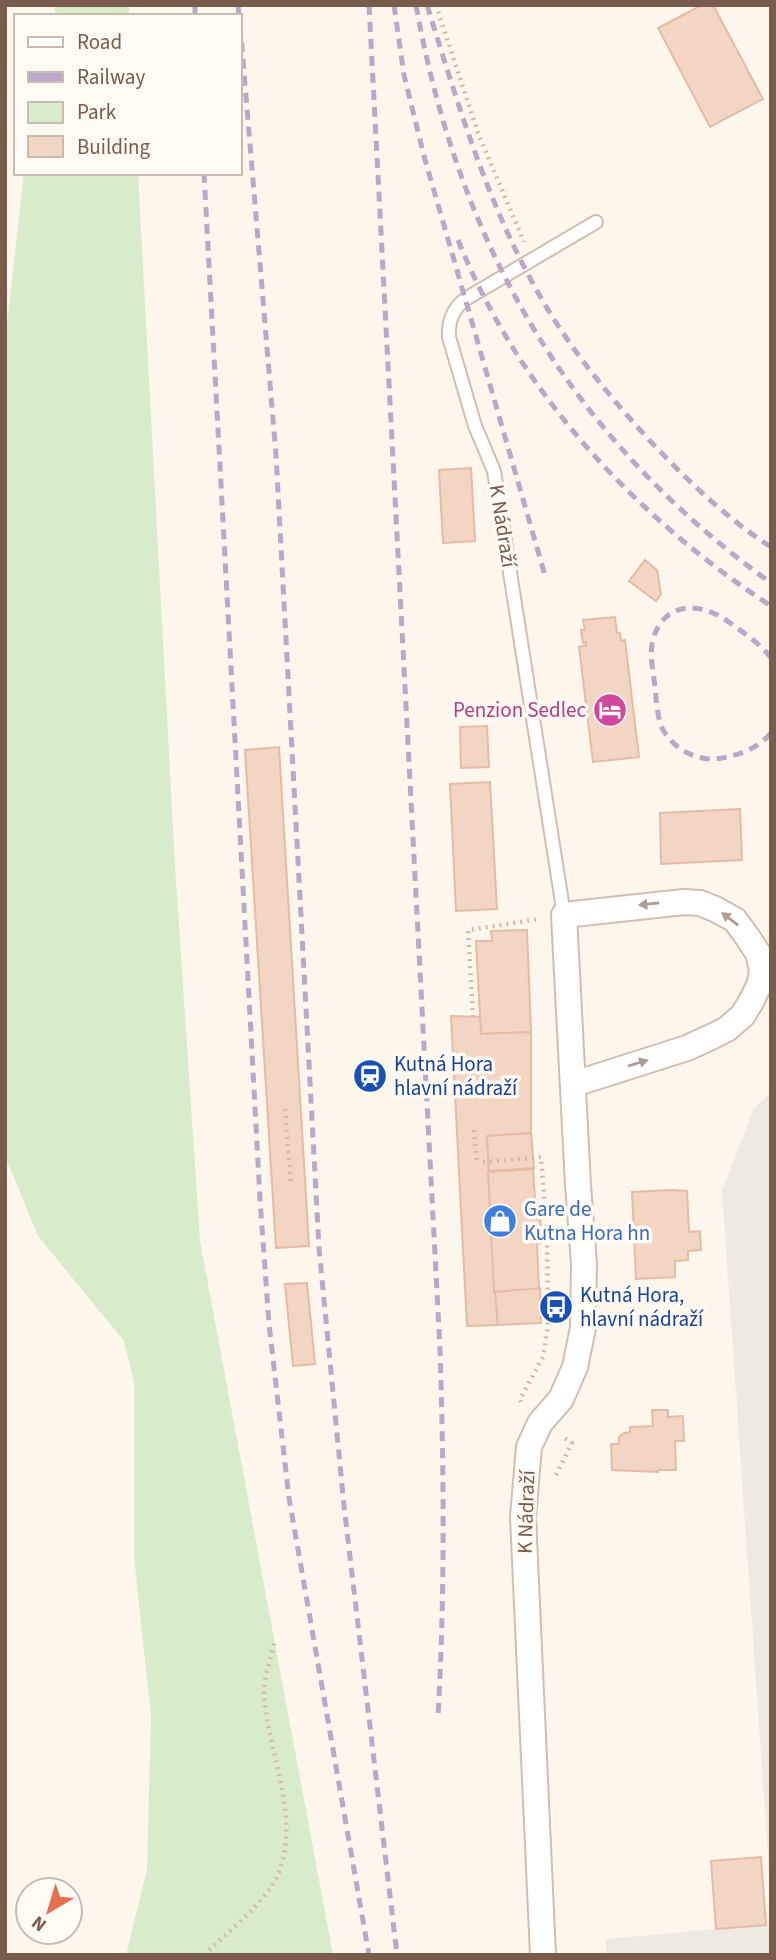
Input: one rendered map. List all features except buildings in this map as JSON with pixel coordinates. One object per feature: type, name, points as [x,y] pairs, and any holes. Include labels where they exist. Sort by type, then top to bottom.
[{"type":"street","points":[[564,915],[658,903],[700,903],[735,920],[766,969],[743,1015],[727,1029],[687,1048],[574,1084]]},
{"type":"street","name":"K Nádraží","points":[[543,1955],[523,1517],[529,1447],[540,1423],[561,1399],[575,1367],[583,1328],[584,1264],[564,915]]},
{"type":"lane","name":"K Nádraží","points":[[564,915],[494,471],[475,426],[449,337],[451,318],[460,303],[596,222]]},
{"type":"path","points":[[436,5],[478,133],[531,259]]},
{"type":"path","points":[[473,1017],[468,930],[564,915]]},
{"type":"path","points":[[285,1109],[291,1184]]},
{"type":"path","points":[[474,1130],[477,1162]]},
{"type":"path","points":[[483,1162],[541,1157],[547,1231],[548,1326],[543,1357],[520,1399],[525,1413]]},
{"type":"path","points":[[204,1955],[251,1911],[270,1889],[282,1866],[286,1836],[282,1787],[264,1694],[275,1643]]},
{"type":"shaded area","points":[[771,1093],[771,1901],[722,1191],[754,1108]]},
{"type":"shaded area","points":[[771,1924],[771,1955],[606,1955],[606,1939]]},
{"type":"green space","points":[[55,5],[129,5],[129,14],[55,14]]},
{"type":"green space","points":[[24,175],[138,175],[175,866],[200,1241],[333,1955],[126,1955],[147,1870],[151,1717],[134,1556],[134,1382],[124,1341],[38,1236],[5,1156],[5,341]]},
{"type":"railway","points":[[195,5],[195,14]]},
{"type":"railway","points":[[238,5],[239,14]]},
{"type":"railway","points":[[369,5],[440,1349],[443,1532],[438,1716]]},
{"type":"railway","points":[[394,5],[404,75],[424,156],[546,579]]},
{"type":"railway","points":[[416,5],[435,93],[461,177],[494,256],[535,330],[582,400],[637,466],[700,527],[771,583]]},
{"type":"railway","points":[[427,5],[461,114],[487,185],[518,255],[561,330],[619,406],[651,442],[708,498],[738,524],[771,547]]},
{"type":"railway","points":[[242,49],[276,455],[319,1248],[344,1506],[397,1955]]},
{"type":"railway","points":[[204,175],[269,1324],[289,1498],[369,1955]]},
{"type":"railway","points":[[458,240],[483,296],[514,349],[548,399],[586,447],[673,533],[771,606]]},
{"type":"railway","points":[[771,658],[756,642],[726,620],[692,608],[671,613],[663,620],[656,630],[651,649],[660,723],[669,738],[682,750],[706,759],[722,758],[753,748],[771,733]]},
{"type":"place","name":"Penzion Sedlec","points":[[610,710]]},
{"type":"place","name":"Kutná Hora hlavní nádraží","points":[[370,1076]]},
{"type":"place","name":"Gare de Kutna Hora hn","points":[[500,1221]]},
{"type":"place","name":"Kutná Hora, hlavní nádraží","points":[[556,1307]]}]
